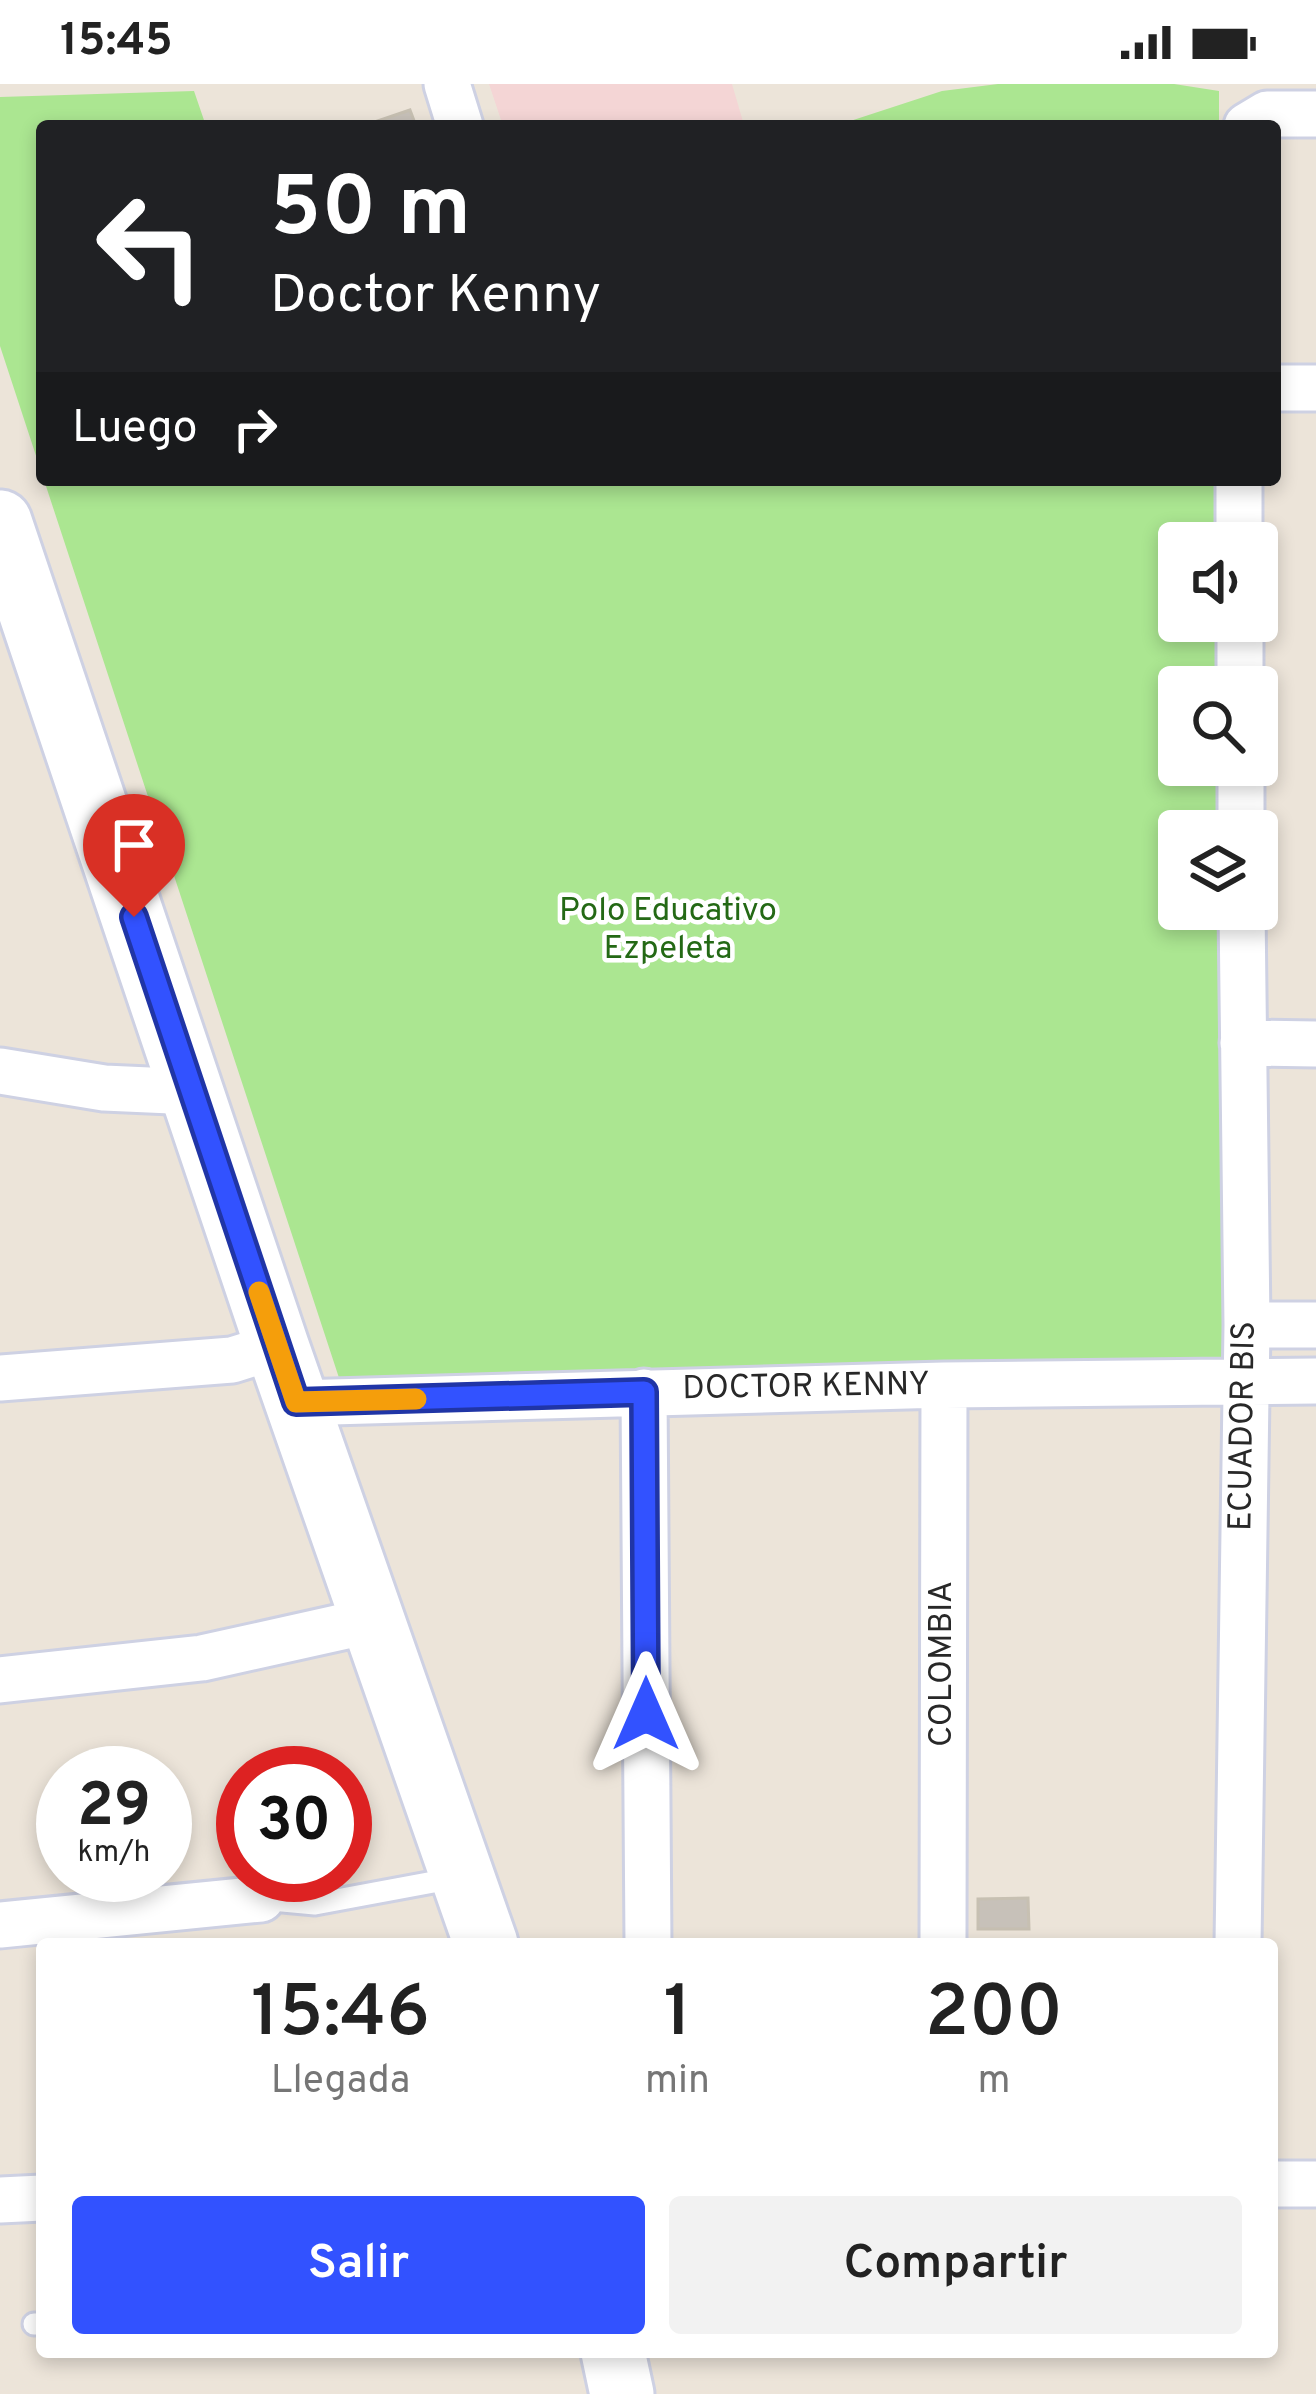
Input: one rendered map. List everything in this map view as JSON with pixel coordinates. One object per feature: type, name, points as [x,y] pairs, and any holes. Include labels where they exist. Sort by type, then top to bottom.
[{"type":"main road","points":[[0,522],[287,1374],[484,1938]]},
{"type":"main road","points":[[614,2358],[622,2394]]},
{"type":"street","points":[[447,84],[458,120]]},
{"type":"street","points":[[1257,120],[1316,113]]},
{"type":"street","points":[[1281,388],[1316,388]]},
{"type":"street","points":[[1238,486],[1239,522]]},
{"type":"street","name":"ECUADOR BIS","points":[[1238,1938],[1242,1381],[1247,1325],[1242,930]]},
{"type":"street","points":[[1243,1043],[1316,1044]]},
{"type":"street","points":[[0,1071],[104,1088],[194,1093]]},
{"type":"street","points":[[1247,1325],[1316,1325]]},
{"type":"street","name":"DOCTOR KENNY","points":[[0,1378],[232,1360],[287,1374],[644,1392],[1316,1382]]},
{"type":"street","name":"COLOMBIA","points":[[943,1938],[944,1385]]},
{"type":"street","points":[[644,1392],[648,1938]]},
{"type":"street","points":[[0,1680],[202,1658],[373,1620]]},
{"type":"street","points":[[0,1925],[231,1902]]},
{"type":"street","points":[[1278,2184],[1316,2185]]},
{"type":"street","points":[[0,2200],[36,2198]]},
{"type":"lane","points":[[372,1893],[465,1876]]},
{"type":"lane","points":[[293,1902],[326,1902]]},
{"type":"shaded area","points":[[489,84],[732,84],[743,120],[501,120]]},
{"type":"green space","points":[[998,84],[1174,84],[1219,91],[1219,120],[853,120],[942,91]]},
{"type":"green space","points":[[194,91],[204,120],[36,120],[36,456],[0,346],[0,97]]},
{"type":"green space","name":"Polo Educativo Ezpeleta","points":[[46,486],[1221,486],[1222,522],[1158,522],[1158,642],[1222,642],[1222,666],[1158,666],[1158,786],[1223,786],[1223,810],[1158,810],[1158,930],[1224,930],[1227,1368],[343,1390]]},
{"type":"building","points":[[410,110],[414,120],[381,120]]},
{"type":"building","points":[[1028,1898],[1029,1929],[978,1929],[978,1899]]},
{"type":"slow traffic","points":[[259,1292],[296,1402],[416,1399]]},
{"type":"route","points":[[134,917],[296,1402],[644,1392],[646,1714]]}]
